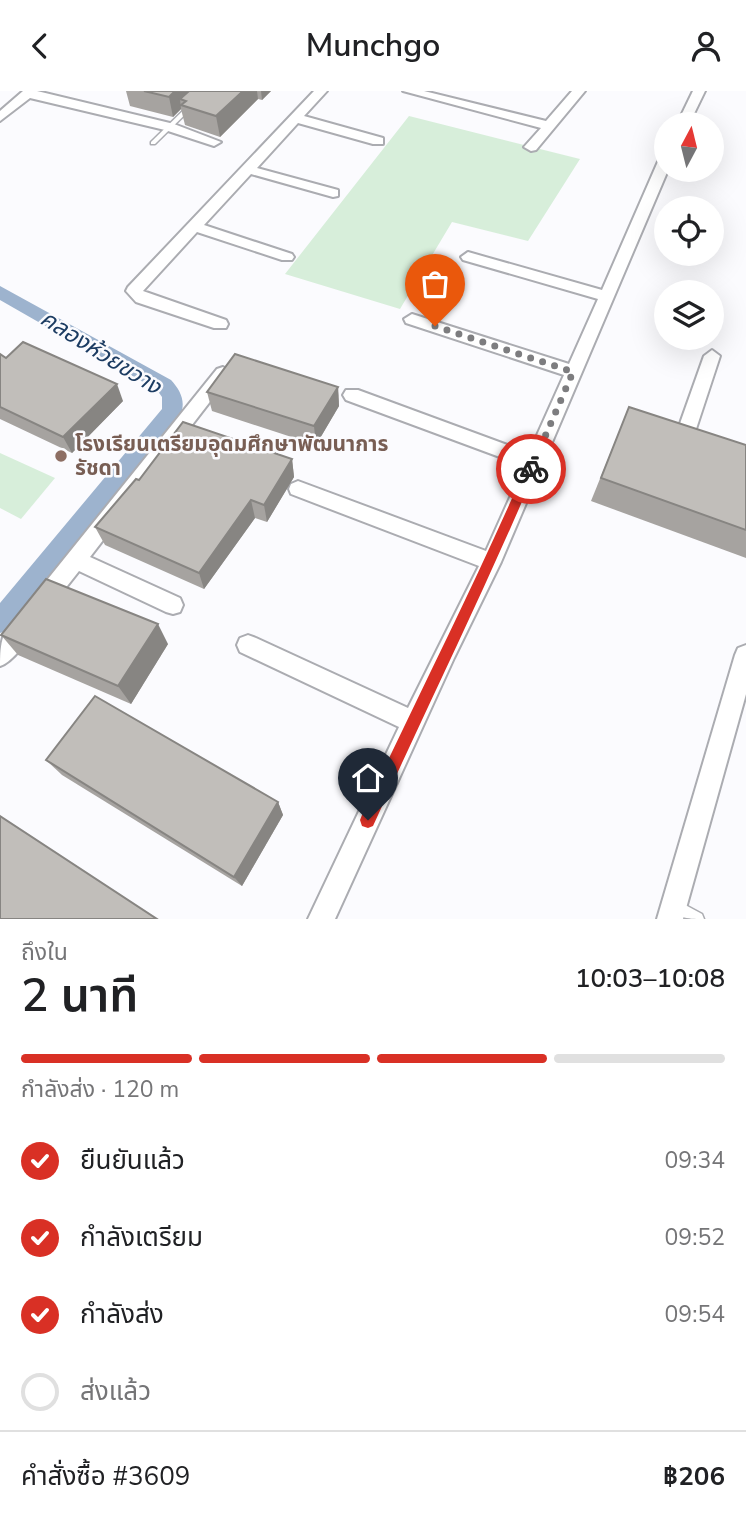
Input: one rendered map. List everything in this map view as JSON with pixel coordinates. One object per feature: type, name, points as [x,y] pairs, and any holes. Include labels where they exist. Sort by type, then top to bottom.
[{"type":"street","points":[[220,324],[142,298],[134,291],[321,91]]},
{"type":"street","points":[[409,91],[550,126]]},
{"type":"street","points":[[531,148],[579,91]]},
{"type":"street","points":[[689,112],[699,91]]},
{"type":"street","points":[[0,117],[29,93],[169,127],[214,142]]},
{"type":"street","points":[[296,118],[379,141]]},
{"type":"street","points":[[250,170],[333,193]]},
{"type":"street","points":[[321,919],[491,562],[656,182]]},
{"type":"street","points":[[193,226],[287,257]]},
{"type":"street","points":[[468,257],[606,296]]},
{"type":"street","points":[[412,319],[573,372]]},
{"type":"street","points":[[0,656],[9,633],[76,560],[236,356]]},
{"type":"street","points":[[686,432],[712,356]]},
{"type":"street","points":[[352,395],[534,462]]},
{"type":"street","points":[[298,489],[491,562]]},
{"type":"street","points":[[76,560],[173,605]]},
{"type":"street","points":[[248,645],[414,722]]},
{"type":"street","points":[[672,913],[746,655]]},
{"type":"lane","points":[[153,142],[206,91]]},
{"type":"lane","points":[[672,913],[696,919]]},
{"type":"green space","points":[[409,116],[580,159],[528,241],[452,222],[400,309],[285,274]]},
{"type":"green space","points":[[0,453],[55,478],[21,519],[0,508]]},
{"type":"building","points":[[144,91],[175,91],[169,97]]},
{"type":"building","points":[[189,91],[243,91],[216,116],[181,105],[186,101],[180,99]]},
{"type":"building","points":[[23,342],[117,384],[63,437],[0,407],[0,354],[6,358]]},
{"type":"building","points":[[235,354],[338,387],[314,426],[207,392]]},
{"type":"building","points":[[629,407],[746,445],[746,530],[601,478]]},
{"type":"building","points":[[183,422],[292,459],[264,505],[251,500],[199,573],[95,527],[136,479],[139,480]]},
{"type":"building","points":[[46,579],[158,624],[118,686],[1,635]]},
{"type":"building","points":[[95,696],[278,802],[234,877],[46,760]]},
{"type":"building","points":[[0,816],[157,919],[0,919]]},
{"type":"waterway","name":"คลองห้วยขวาง","points":[[0,292],[164,385],[173,400],[172,412],[0,622]]},
{"type":"way so far","points":[[435,326],[573,372],[531,469]]},
{"type":"place","name":"โรงเรียนเตรียมอุดมศึกษาพัฒนาการ รัชดา","points":[[61,456]]},
{"type":"route","points":[[368,820],[446,651],[491,562],[531,469]]}]
